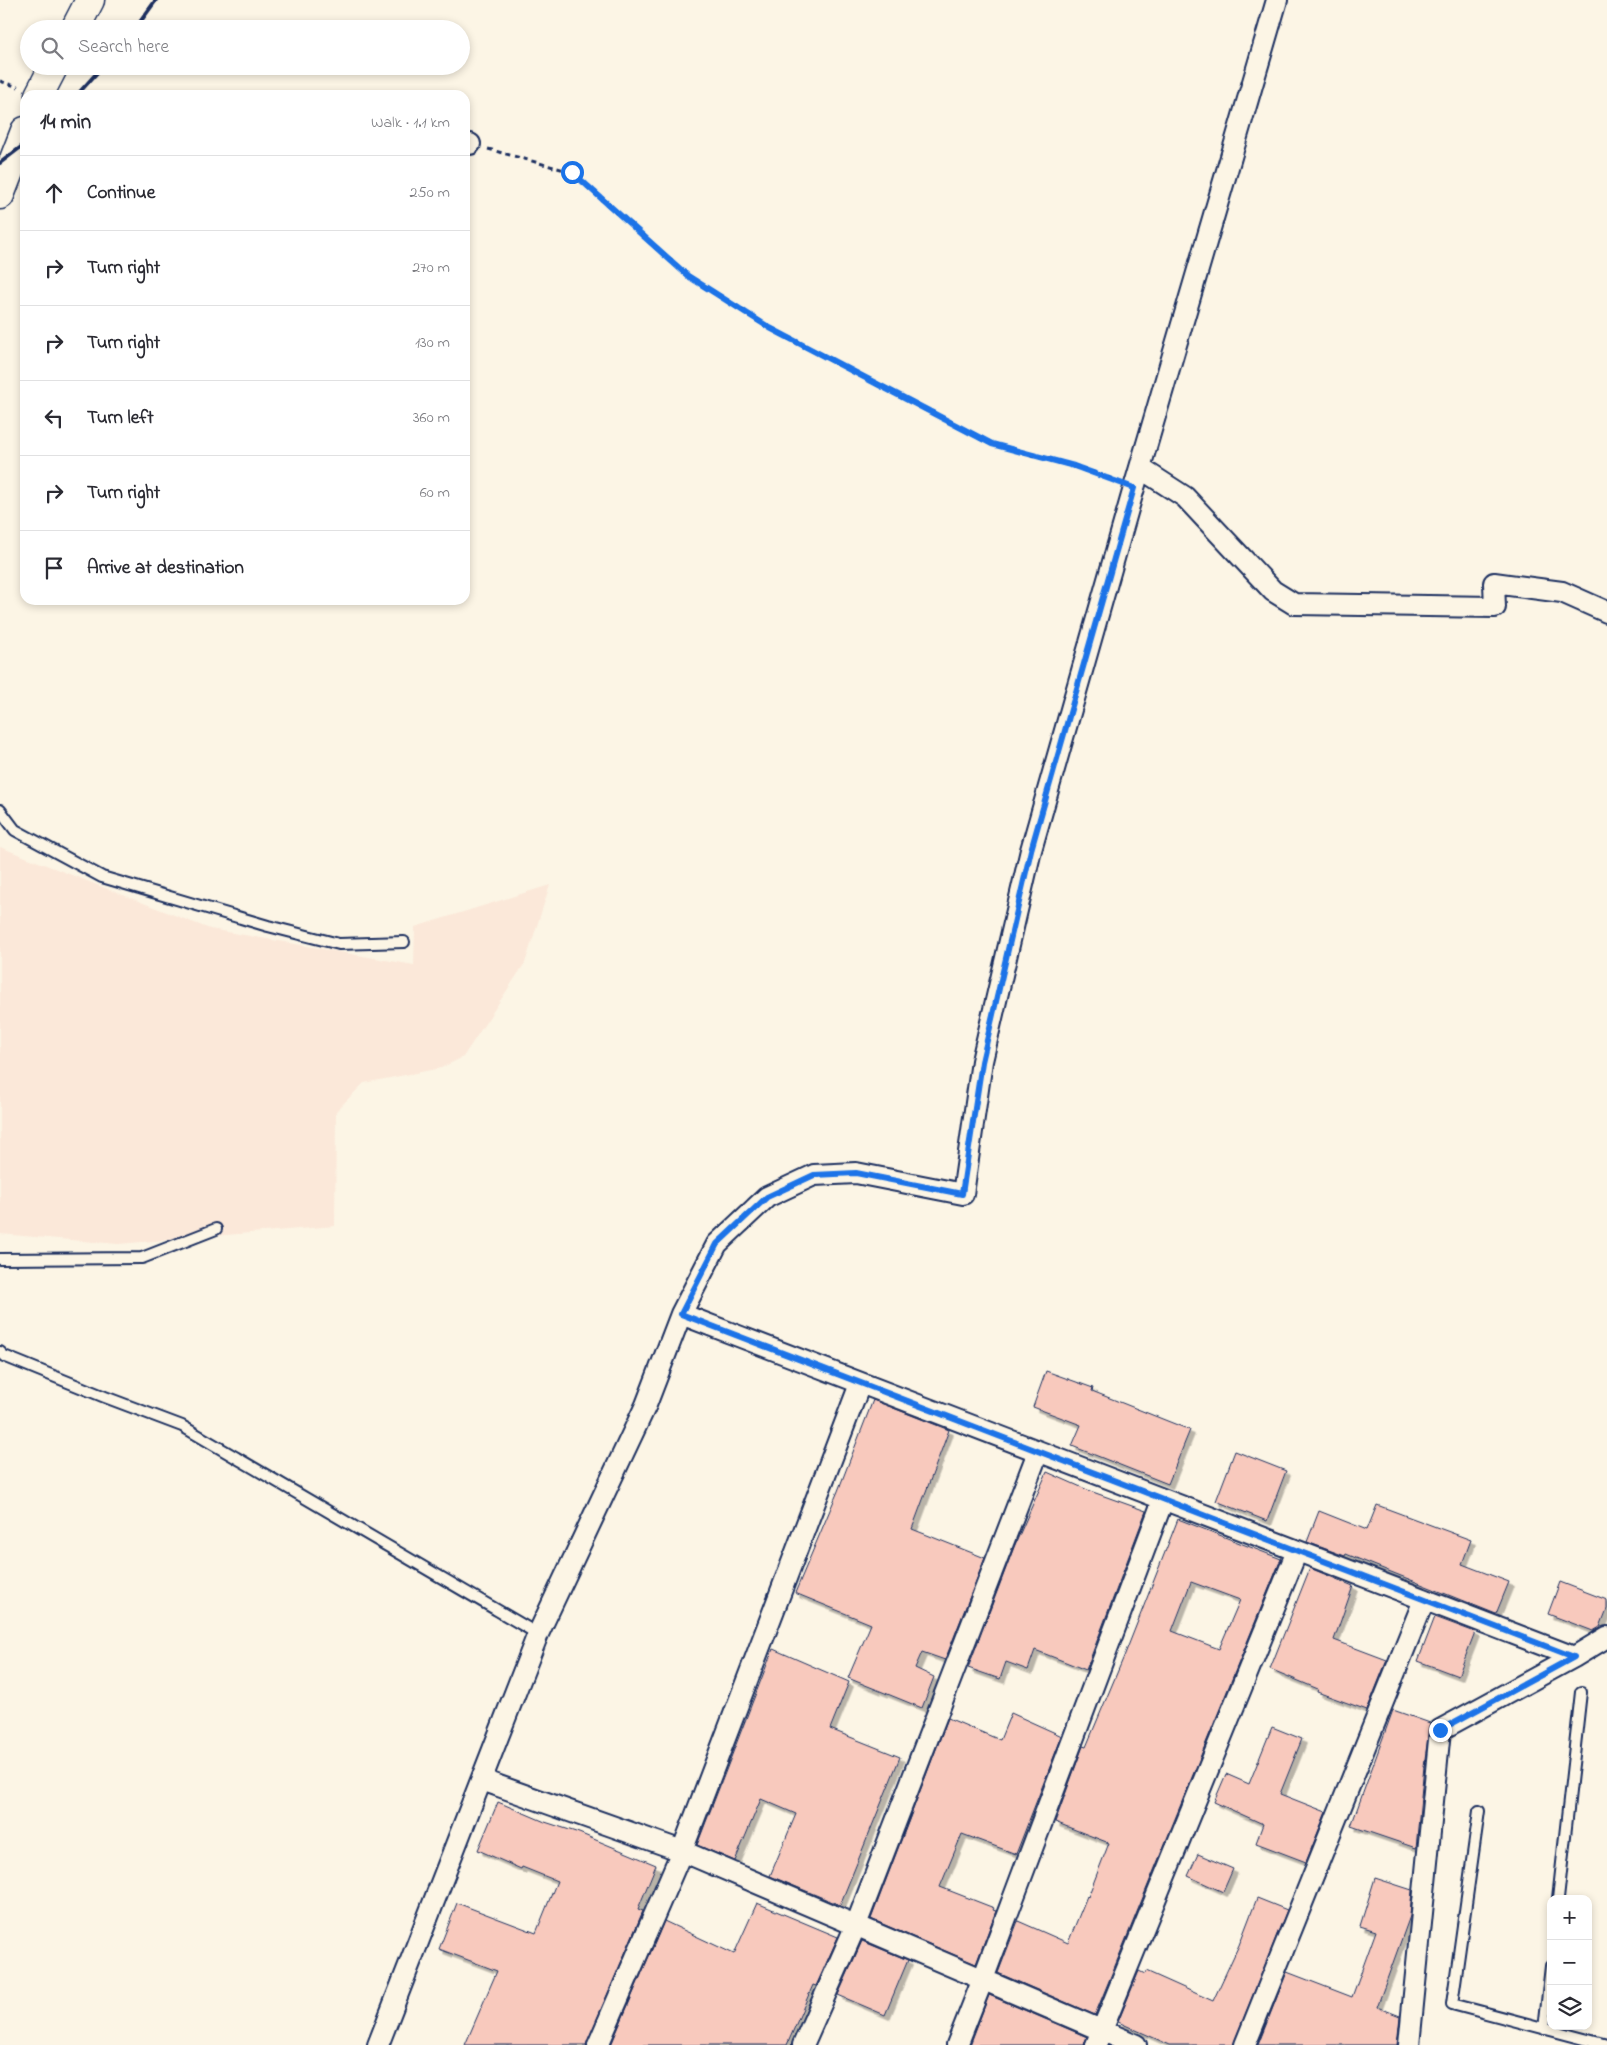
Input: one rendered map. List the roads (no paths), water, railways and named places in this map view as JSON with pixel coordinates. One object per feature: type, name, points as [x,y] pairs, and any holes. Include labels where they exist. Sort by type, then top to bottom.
[{"type":"main road","points":[[79,20],[90,0]]},
{"type":"main road","points":[[42,90],[50,75]]},
{"type":"main road","points":[[0,196],[20,144]]},
{"type":"street","points":[[378,2045],[538,1634],[646,1405],[681,1314],[717,1244],[767,1197],[814,1175],[856,1173],[962,1194],[982,1062],[1031,850],[1134,488],[1277,0]]},
{"type":"street","points":[[1140,468],[1185,497],[1272,591],[1294,604],[1495,607],[1494,583],[1562,592],[1607,612]]},
{"type":"street","points":[[681,1314],[1574,1657]]},
{"type":"street","points":[[598,2045],[682,1851],[860,1384]]},
{"type":"street","points":[[803,2045],[856,1925],[1038,1452]]},
{"type":"street","points":[[956,2045],[983,1979],[1163,1500]]},
{"type":"street","points":[[1098,2038],[1297,1551]]},
{"type":"street","points":[[1245,2045],[1424,1600]]},
{"type":"street","points":[[1408,2045],[1440,1730],[1574,1657],[1607,1636]]},
{"type":"street","points":[[482,1780],[682,1851],[983,1979],[1098,2038],[1136,2045]]},
{"type":"lane","points":[[0,810],[16,830],[102,877],[268,926],[339,944],[404,942]]},
{"type":"lane","points":[[0,1259],[142,1258],[216,1230]]},
{"type":"lane","points":[[0,1352],[4,1356],[96,1394],[182,1426],[538,1634]]},
{"type":"lane","points":[[1558,1895],[1581,1692]]},
{"type":"lane","points":[[1479,1810],[1452,2004],[1607,2045]]},
{"type":"lane","points":[[1544,2029],[1549,1985]]},
{"type":"railway","points":[[142,20],[156,0]]},
{"type":"railway","points":[[81,90],[95,75]]},
{"type":"railway","points":[[0,163],[20,148]]}]
